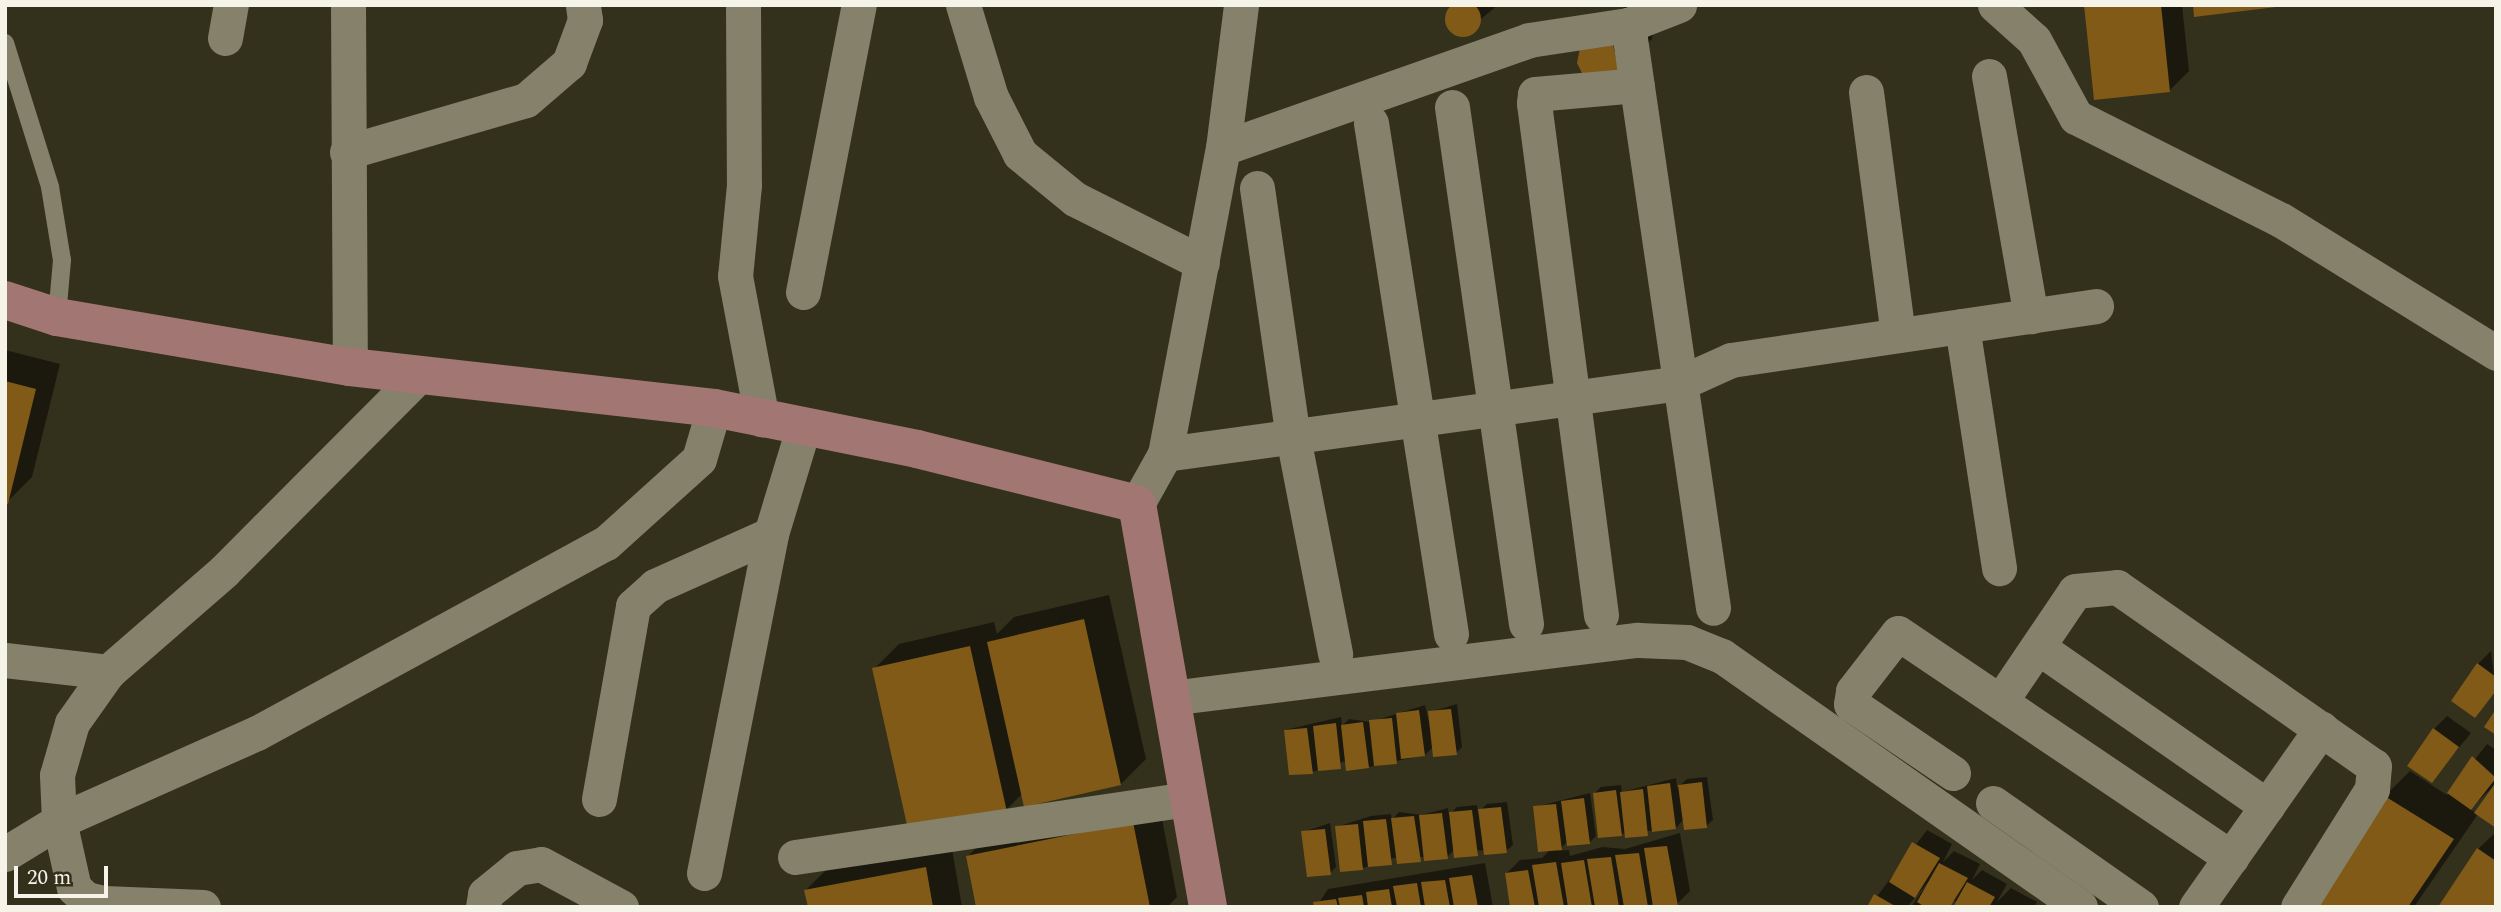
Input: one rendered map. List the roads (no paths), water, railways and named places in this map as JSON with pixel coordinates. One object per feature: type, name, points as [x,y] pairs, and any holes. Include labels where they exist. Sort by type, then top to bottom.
[{"type":"street","points":[[348,5],[346,152],[350,367]]},
{"type":"street","points":[[346,152],[526,100],[569,63],[585,20],[583,5]]},
{"type":"street","points":[[743,5],[744,184],[735,276],[762,419]]},
{"type":"street","points":[[803,292],[859,5]]},
{"type":"street","points":[[963,5],[990,97],[1020,154],[1074,199],[1202,263]]},
{"type":"street","points":[[1208,907],[1186,799],[1137,504],[1165,454],[1223,148],[1241,5]]},
{"type":"street","points":[[1223,148],[1529,40],[1628,25],[1679,5]]},
{"type":"street","points":[[1995,5],[2034,40],[2076,117],[2281,220],[2496,353]]},
{"type":"street","points":[[1628,25],[1713,608]]},
{"type":"street","points":[[1989,76],[2031,316]]},
{"type":"street","points":[[1601,615],[1535,94],[1637,85]]},
{"type":"street","points":[[1866,92],[1898,335]]},
{"type":"street","points":[[1452,107],[1526,624]]},
{"type":"street","points":[[1371,122],[1451,634]]},
{"type":"street","points":[[1257,188],[1293,438],[1335,654]]},
{"type":"street","points":[[5,300],[57,317],[350,367],[714,408],[803,429],[917,449],[1137,504]]},
{"type":"street","points":[[1165,454],[1418,422],[1680,383],[1731,360],[2096,306]]},
{"type":"street","points":[[1962,326],[1999,568]]},
{"type":"street","points":[[203,907],[103,905],[86,900],[74,888],[59,821],[57,775],[72,723],[108,672],[224,570],[419,375]]},
{"type":"street","points":[[5,854],[59,821],[257,733],[606,543],[699,459],[714,408]]},
{"type":"street","points":[[704,873],[771,534],[803,429]]},
{"type":"street","points":[[599,799],[633,606],[655,586],[771,534]]},
{"type":"street","points":[[2002,699],[2075,591],[2117,587],[2374,766],[2376,774],[2298,907]]},
{"type":"street","points":[[1953,773],[1855,710],[1853,691],[1898,633],[2002,699],[2231,858]]},
{"type":"street","points":[[1170,698],[1637,640],[1687,642],[1722,656],[2074,905]]},
{"type":"street","points":[[2038,647],[2267,806]]},
{"type":"street","points":[[5,660],[108,672]]},
{"type":"street","points":[[2196,907],[2321,729]]},
{"type":"street","points":[[795,857],[1186,799]]},
{"type":"street","points":[[1993,803],[2141,907]]},
{"type":"street","points":[[483,907],[485,894],[517,868],[541,863],[621,907]]},
{"type":"lane","points":[[5,43],[50,187],[62,260],[57,317]]}]
